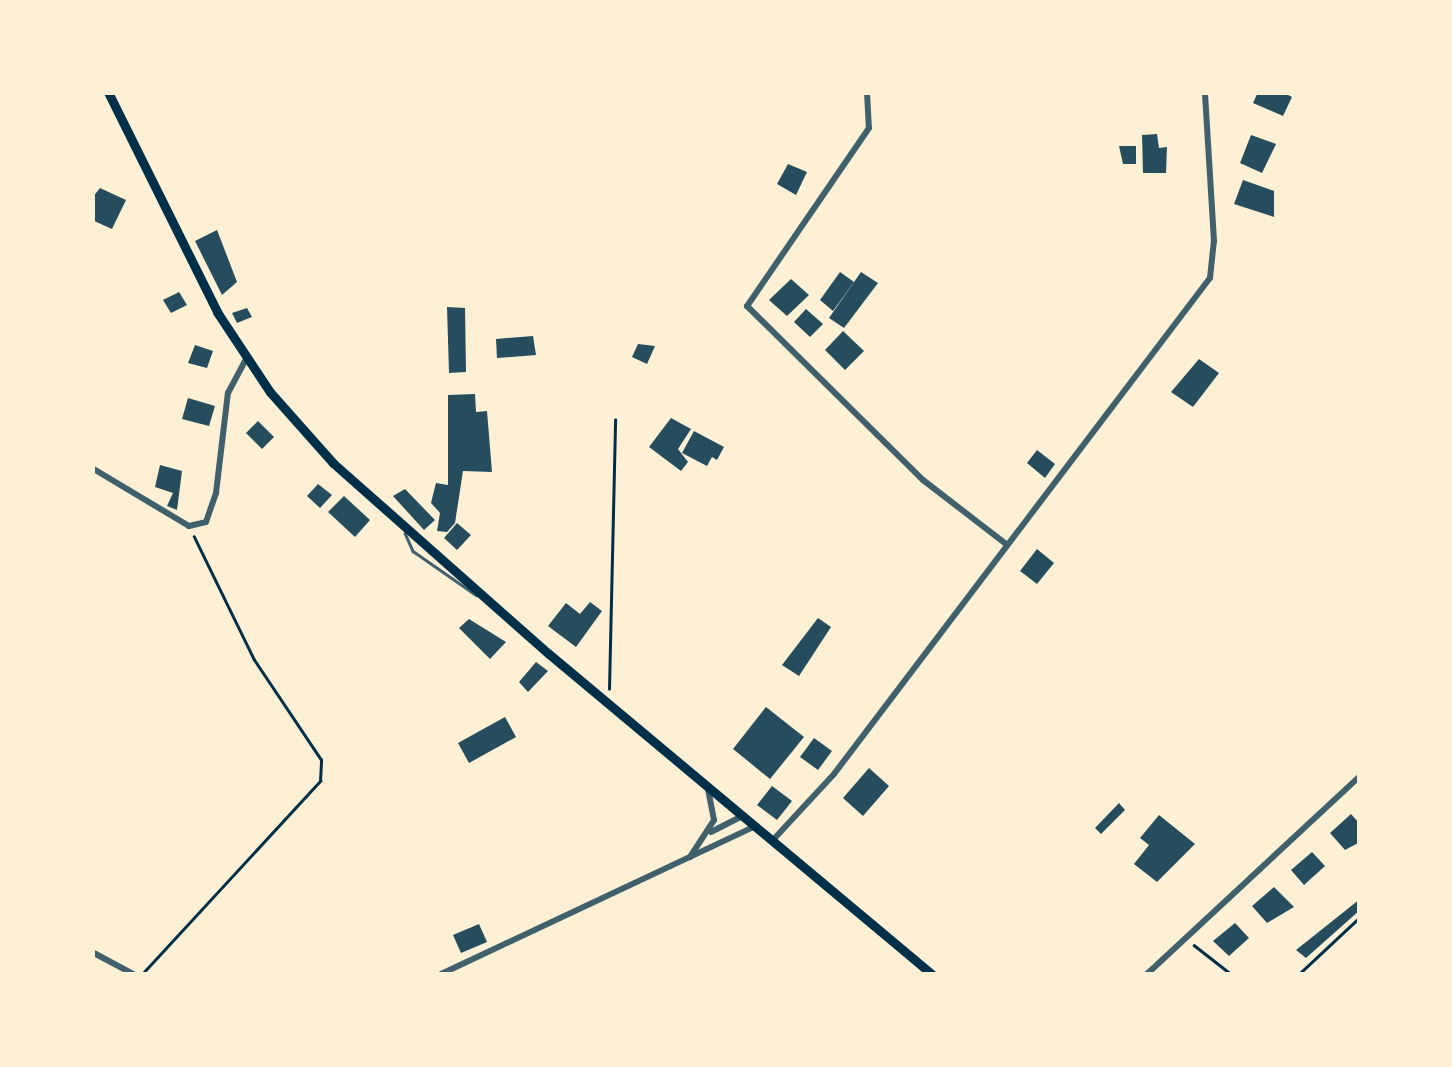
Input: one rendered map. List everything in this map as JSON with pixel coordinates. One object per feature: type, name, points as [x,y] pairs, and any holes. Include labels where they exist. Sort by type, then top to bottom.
[{"type":"main road","points":[[108,92],[217,312],[247,358],[334,463],[609,706],[932,974]]},
{"type":"street","points":[[867,92],[869,128],[748,306],[923,480],[1006,544]]},
{"type":"street","points":[[771,842],[834,774],[1210,278],[1214,241],[1205,92]]},
{"type":"street","points":[[92,468],[189,526],[206,522],[216,493],[228,393],[247,358]]},
{"type":"street","points":[[1147,974],[1360,776]]},
{"type":"street","points":[[706,838],[714,820],[708,789]]},
{"type":"street","points":[[686,862],[722,822],[740,816]]},
{"type":"street","points":[[441,974],[686,862],[753,827]]},
{"type":"street","points":[[92,952],[133,974]]},
{"type":"path","points":[[609,706],[616,420]]},
{"type":"path","points":[[142,974],[320,781],[320,760],[254,660],[189,526]]},
{"type":"path","points":[[1299,974],[1360,918]]},
{"type":"path","points":[[1185,938],[1231,974]]},
{"type":"building","points":[[1258,92],[1283,92],[1292,97],[1283,116],[1253,103]]},
{"type":"building","points":[[1157,134],[1159,148],[1167,147],[1166,173],[1143,173],[1142,135]]},
{"type":"building","points":[[1251,135],[1276,144],[1262,173],[1240,163]]},
{"type":"building","points":[[1119,146],[1136,146],[1136,164],[1123,164]]},
{"type":"building","points":[[788,164],[807,172],[796,195],[777,184]]},
{"type":"building","points":[[1243,180],[1274,191],[1274,217],[1234,204]]},
{"type":"building","points":[[100,188],[126,200],[112,229],[92,220],[92,198]]},
{"type":"building","points":[[217,230],[237,282],[222,295],[195,241]]},
{"type":"building","points":[[840,272],[854,282],[833,311],[820,300]]},
{"type":"building","points":[[861,272],[878,283],[844,328],[829,318]]},
{"type":"building","points":[[791,279],[809,295],[787,316],[769,300]]},
{"type":"building","points":[[179,292],[187,305],[171,313],[163,300]]},
{"type":"building","points":[[447,307],[465,308],[466,372],[449,373]]},
{"type":"building","points":[[247,308],[252,317],[237,323],[232,313]]},
{"type":"building","points":[[806,309],[823,324],[810,337],[794,322]]},
{"type":"building","points":[[843,331],[864,351],[845,370],[825,350]]},
{"type":"building","points":[[533,336],[536,355],[497,358],[496,339]]},
{"type":"building","points":[[638,344],[655,346],[647,364],[632,357]]},
{"type":"building","points":[[195,345],[213,351],[207,368],[188,363]]},
{"type":"building","points":[[1199,359],[1219,373],[1193,407],[1171,392]]},
{"type":"building","points":[[475,394],[476,412],[487,411],[492,472],[463,471],[455,523],[447,532],[437,531],[440,513],[431,503],[436,483],[448,485],[448,395]]},
{"type":"building","points":[[188,398],[215,406],[209,426],[182,419]]},
{"type":"building","points":[[671,418],[691,429],[678,449],[688,462],[681,471],[649,447]]},
{"type":"building","points":[[258,421],[274,437],[262,449],[246,433]]},
{"type":"building","points":[[694,431],[724,447],[717,460],[712,457],[707,466],[682,453]]},
{"type":"building","points":[[1037,450],[1055,464],[1045,478],[1027,463]]},
{"type":"building","points":[[160,465],[182,471],[177,510],[167,506],[173,493],[155,487]]},
{"type":"building","points":[[318,484],[332,495],[320,508],[307,496]]},
{"type":"building","points":[[405,489],[435,520],[424,530],[393,496]]},
{"type":"building","points":[[344,496],[370,520],[355,537],[328,512]]},
{"type":"building","points":[[457,523],[471,535],[457,550],[444,538]]},
{"type":"building","points":[[1037,549],[1054,563],[1037,584],[1020,571]]},
{"type":"building","points":[[590,602],[602,611],[576,647],[548,626],[566,603],[580,614]]},
{"type":"building","points":[[818,618],[831,627],[799,676],[782,665]]},
{"type":"building","points":[[469,619],[506,642],[490,659],[459,628]]},
{"type":"building","points":[[536,662],[548,671],[528,692],[519,682]]},
{"type":"building","points":[[766,707],[804,737],[770,779],[733,749]]},
{"type":"building","points":[[505,717],[516,737],[469,763],[458,743]]},
{"type":"building","points":[[814,738],[832,751],[818,770],[800,757]]},
{"type":"building","points":[[869,768],[889,786],[863,816],[843,798]]},
{"type":"building","points":[[772,786],[792,801],[777,820],[757,805]]},
{"type":"building","points":[[1119,803],[1125,810],[1101,834],[1095,828]]},
{"type":"building","points":[[1351,814],[1360,824],[1360,842],[1345,850],[1330,833]]},
{"type":"building","points":[[1159,815],[1195,844],[1157,882],[1134,864],[1149,845],[1140,838]]},
{"type":"building","points":[[1312,852],[1325,866],[1304,885],[1291,870]]},
{"type":"building","points":[[1274,887],[1294,907],[1267,923],[1252,906]]},
{"type":"building","points":[[1360,899],[1360,910],[1306,958],[1296,950]]},
{"type":"building","points":[[1235,923],[1249,938],[1229,956],[1213,941]]},
{"type":"building","points":[[479,924],[487,942],[461,953],[453,935]]}]
